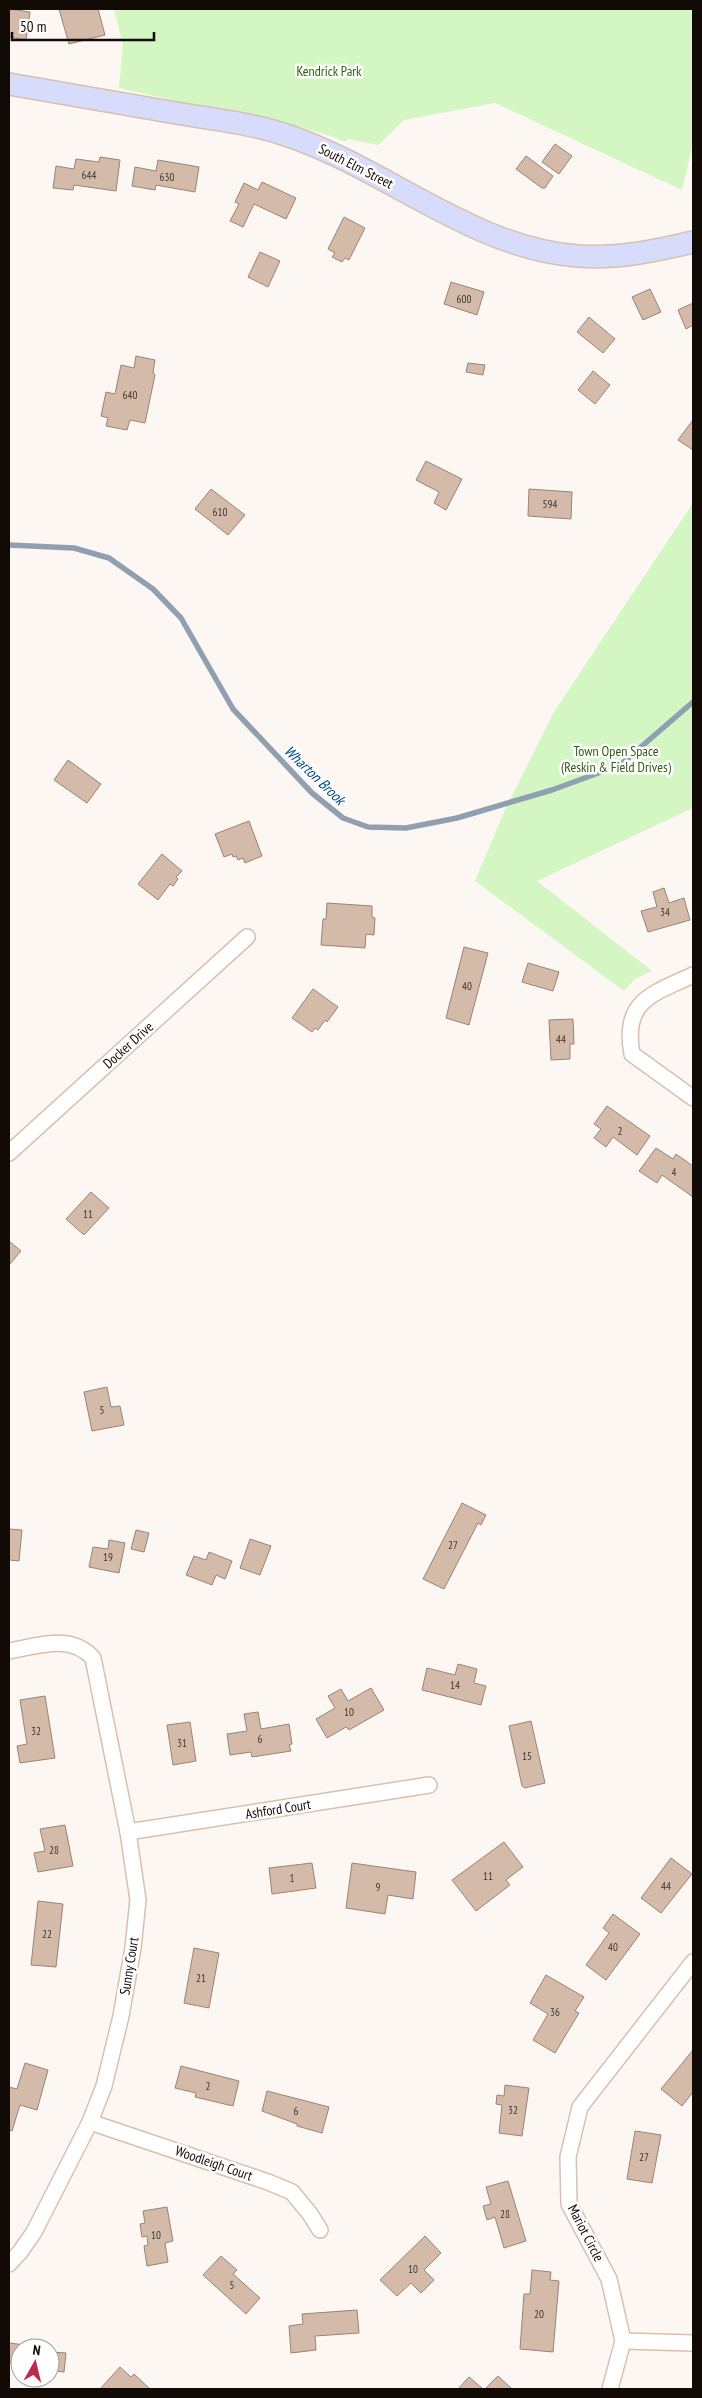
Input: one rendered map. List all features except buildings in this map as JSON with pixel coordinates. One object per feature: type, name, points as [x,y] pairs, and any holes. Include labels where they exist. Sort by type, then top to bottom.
[{"type":"main road","name":"South Elm Street","points":[[9,84],[229,122],[282,134],[320,146],[492,235],[543,251],[578,256],[620,256],[693,242]]},
{"type":"street","name":"Docker Drive","points":[[9,1153],[247,937]]},
{"type":"street","points":[[693,975],[646,997],[632,1017],[629,1036],[632,1054],[693,1098]]},
{"type":"street","name":"Sunny Court","points":[[9,1651],[61,1642],[84,1648],[93,1658],[128,1832],[138,1900],[133,1948],[121,2016],[104,2086],[90,2122],[34,2232],[9,2264]]},
{"type":"street","name":"Ashford Court","points":[[128,1832],[429,1785]]},
{"type":"street","name":"Mariot Circle","points":[[610,2389],[623,2341],[609,2279],[569,2204],[568,2157],[580,2108],[693,1962]]},
{"type":"street","name":"Woodleigh Court","points":[[90,2122],[268,2182],[292,2192],[320,2230]]},
{"type":"street","points":[[623,2341],[693,2342]]},
{"type":"green space","name":"Kendrick Park","points":[[114,9],[693,9],[693,143],[682,190],[495,103],[404,120],[378,145],[348,139],[345,142],[331,136],[241,111],[185,103],[119,88],[123,45]]},
{"type":"green space","name":"Town Open Space (Reskin & Field Drives)","points":[[693,503],[693,808],[537,881],[652,971],[635,979],[624,991],[475,881],[505,810],[554,712]]},
{"type":"waterway","name":"Wharton Brook","points":[[9,545],[74,548],[109,558],[153,589],[181,618],[233,709],[312,793],[343,818],[368,827],[406,828],[457,818],[552,790],[620,765],[693,702]]}]
